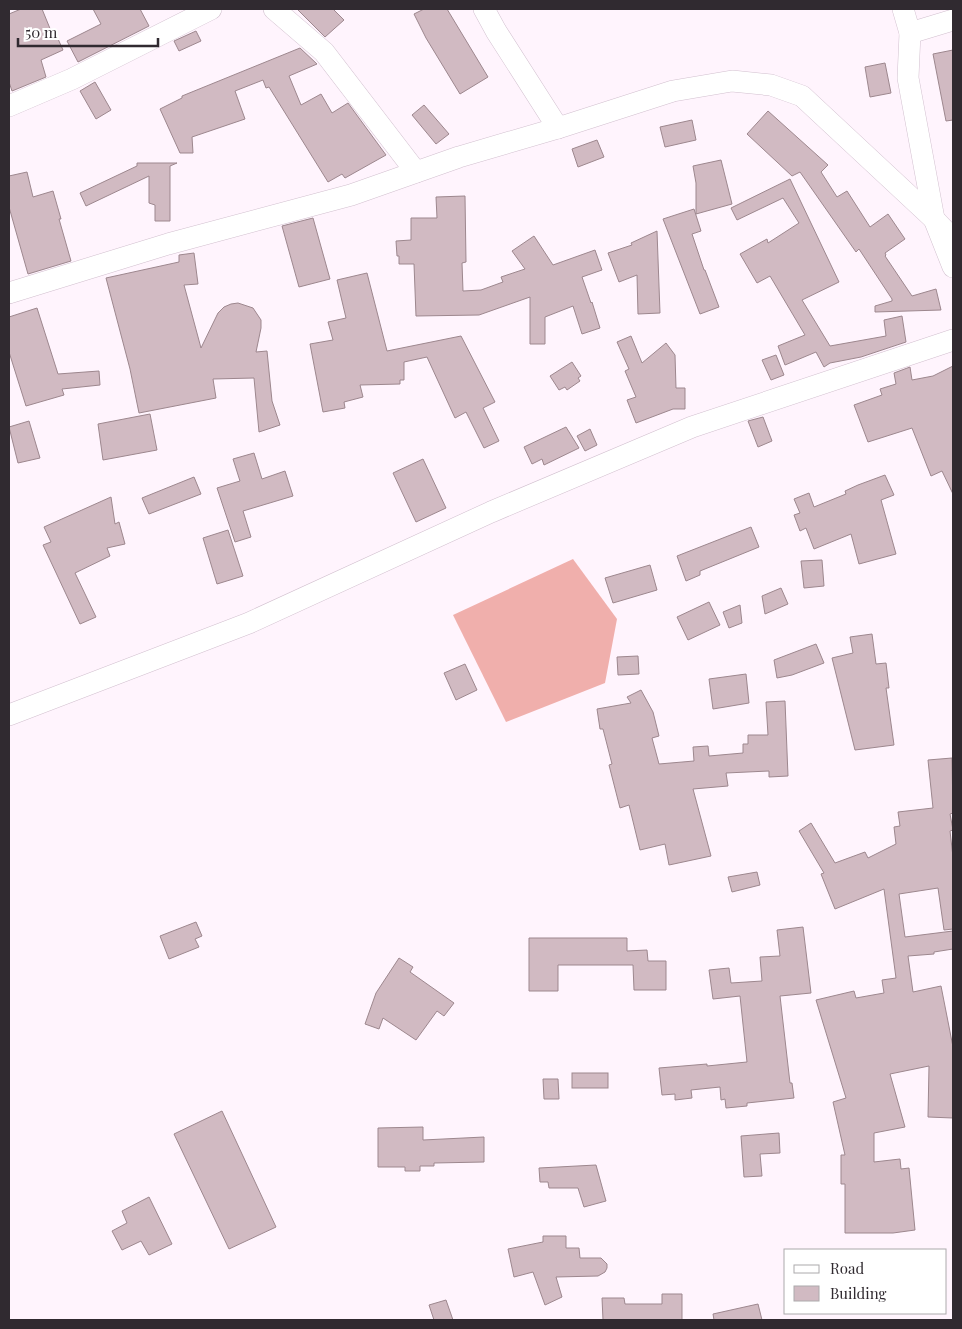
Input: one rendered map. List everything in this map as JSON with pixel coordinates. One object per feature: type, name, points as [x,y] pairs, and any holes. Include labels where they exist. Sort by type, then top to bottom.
[{"type":"street","points":[[9,106],[72,79],[211,9]]},
{"type":"street","points":[[274,9],[324,52],[416,172]]},
{"type":"street","points":[[484,9],[558,128]]},
{"type":"street","points":[[902,9],[910,33],[908,78],[934,219],[953,267]]},
{"type":"street","points":[[910,33],[953,20]]},
{"type":"street","points":[[9,293],[168,244],[351,195],[459,157],[673,91],[732,81],[770,85],[802,96],[953,239]]},
{"type":"street","points":[[9,715],[249,623],[491,512],[692,427],[953,340]]},
{"type":"shaded area","points":[[573,559],[617,619],[605,683],[506,722],[453,615]]},
{"type":"building","points":[[21,9],[42,9],[51,31],[54,30],[63,50],[41,60],[46,77],[12,91],[9,82],[9,14]]},
{"type":"building","points":[[93,9],[140,9],[149,26],[78,62],[67,41],[101,24]]},
{"type":"building","points":[[297,9],[333,9],[344,20],[325,37]]},
{"type":"building","points":[[424,9],[447,9],[488,77],[460,94],[426,38],[414,14]]},
{"type":"building","points":[[196,31],[201,41],[179,51],[174,41]]},
{"type":"building","points":[[300,48],[317,64],[289,76],[301,105],[321,94],[332,113],[348,103],[386,155],[345,178],[342,174],[328,182],[269,87],[266,88],[263,80],[235,91],[245,119],[192,137],[193,153],[180,153],[160,109],[182,98],[182,96]]},
{"type":"building","points":[[953,50],[953,120],[946,121],[933,54]]},
{"type":"building","points":[[885,63],[891,93],[870,97],[865,67]]},
{"type":"building","points":[[95,82],[111,110],[96,119],[80,91]]},
{"type":"building","points":[[424,105],[449,134],[436,144],[412,115]]},
{"type":"building","points":[[768,111],[828,165],[821,172],[837,197],[847,191],[870,227],[888,214],[905,239],[885,253],[885,256],[912,296],[936,289],[941,310],[875,312],[875,306],[892,301],[892,299],[859,249],[856,252],[800,172],[792,176],[747,134]]},
{"type":"building","points":[[692,120],[696,140],[665,147],[660,127]]},
{"type":"building","points":[[597,140],[604,157],[578,167],[572,149]]},
{"type":"building","points":[[721,160],[732,204],[696,214],[696,183],[693,166]]},
{"type":"building","points":[[137,163],[177,163],[170,166],[170,221],[155,221],[155,205],[149,203],[149,176],[86,206],[80,193],[137,166]]},
{"type":"building","points":[[27,172],[33,197],[53,191],[71,261],[28,274],[9,207],[9,176]]},
{"type":"building","points":[[790,179],[839,282],[802,300],[830,346],[886,336],[884,320],[902,316],[906,342],[861,357],[830,363],[824,367],[816,352],[785,365],[778,346],[805,335],[770,276],[757,283],[740,254],[767,239],[768,243],[799,223],[783,198],[737,220],[731,208]]},
{"type":"building","points":[[465,196],[466,262],[462,263],[463,291],[481,290],[503,282],[501,277],[525,269],[512,251],[534,236],[553,265],[595,250],[602,270],[582,277],[600,328],[582,334],[573,306],[545,317],[545,344],[530,344],[530,297],[479,315],[416,316],[414,264],[399,264],[396,241],[411,240],[411,218],[437,218],[436,197]]},
{"type":"building","points":[[694,209],[701,231],[692,234],[719,307],[700,314],[663,219]]},
{"type":"building","points":[[313,218],[330,279],[299,287],[282,226]]},
{"type":"building","points":[[657,231],[660,313],[638,314],[637,275],[619,282],[608,253],[632,245],[631,243]]},
{"type":"building","points":[[194,253],[198,284],[184,285],[201,348],[218,313],[224,307],[238,303],[253,308],[261,320],[256,352],[267,351],[272,401],[280,425],[259,432],[254,378],[213,379],[216,398],[139,413],[130,369],[106,278],[179,262],[179,255]]},
{"type":"building","points":[[367,273],[387,351],[461,336],[495,402],[483,408],[499,441],[484,448],[466,412],[455,418],[427,357],[404,362],[404,380],[400,380],[400,384],[360,385],[363,397],[344,402],[345,408],[323,412],[310,344],[333,340],[328,322],[346,318],[337,280]]},
{"type":"building","points":[[37,308],[58,374],[99,371],[100,385],[62,389],[64,395],[26,406],[9,352],[9,317]]},
{"type":"building","points":[[631,336],[642,363],[666,343],[675,355],[676,388],[685,388],[685,409],[673,409],[636,423],[627,400],[636,397],[625,371],[629,369],[617,342]]},
{"type":"building","points":[[776,355],[784,375],[771,380],[762,360]]},
{"type":"building","points":[[572,362],[581,376],[578,378],[580,381],[567,390],[565,387],[559,390],[550,376]]},
{"type":"building","points":[[953,366],[953,494],[942,471],[931,476],[912,428],[868,442],[854,405],[882,395],[880,389],[896,384],[894,373],[910,367],[912,380],[933,376]]},
{"type":"building","points":[[150,414],[157,450],[103,460],[98,424]]},
{"type":"building","points":[[763,417],[772,441],[758,447],[748,421]]},
{"type":"building","points":[[29,421],[40,458],[18,463],[9,427]]},
{"type":"building","points":[[566,427],[579,448],[544,465],[542,459],[532,464],[524,447]]},
{"type":"building","points":[[590,429],[597,445],[585,451],[577,436]]},
{"type":"building","points":[[254,453],[262,479],[285,471],[293,496],[243,511],[251,537],[235,542],[217,488],[240,481],[233,459]]},
{"type":"building","points":[[423,459],[446,508],[416,522],[393,473]]},
{"type":"building","points":[[885,475],[894,495],[881,500],[896,554],[859,564],[851,534],[814,549],[806,528],[800,531],[794,515],[800,513],[794,499],[809,493],[814,507],[846,494],[845,491],[858,485]]},
{"type":"building","points":[[194,477],[201,494],[149,514],[142,498]]},
{"type":"building","points":[[111,497],[115,524],[119,522],[125,544],[107,548],[110,556],[75,573],[96,617],[80,624],[43,545],[51,542],[44,527]]},
{"type":"building","points":[[751,527],[759,547],[700,571],[700,575],[686,581],[677,556]]},
{"type":"building","points":[[228,530],[243,576],[217,584],[203,538]]},
{"type":"building","points":[[822,560],[824,586],[804,588],[801,561]]},
{"type":"building","points":[[650,565],[657,590],[613,603],[605,578]]},
{"type":"building","points":[[781,588],[788,604],[765,614],[762,596]]},
{"type":"building","points":[[709,602],[720,625],[688,640],[677,617]]},
{"type":"building","points":[[740,605],[742,623],[729,628],[723,612]]},
{"type":"building","points":[[872,634],[876,664],[886,663],[889,688],[886,688],[894,745],[855,750],[832,658],[853,653],[850,637]]},
{"type":"building","points":[[816,644],[824,663],[792,675],[777,678],[774,660]]},
{"type":"building","points":[[638,656],[639,674],[618,675],[617,657]]},
{"type":"building","points":[[465,664],[477,690],[456,700],[444,673]]},
{"type":"building","points":[[746,674],[749,703],[713,709],[709,679]]},
{"type":"building","points":[[641,690],[653,712],[659,736],[652,738],[659,764],[694,761],[693,747],[708,746],[709,756],[743,753],[743,744],[748,744],[748,735],[768,735],[766,702],[785,701],[788,776],[769,777],[769,771],[726,773],[728,786],[693,789],[711,856],[669,865],[665,844],[640,850],[629,805],[620,808],[609,765],[612,764],[603,729],[600,729],[597,709],[631,703],[627,697]]},
{"type":"building","points":[[952,758],[953,813],[950,814],[953,830],[950,831],[953,857],[953,929],[944,930],[938,888],[899,894],[905,937],[953,931],[953,949],[934,952],[934,954],[908,956],[913,992],[941,986],[953,1047],[953,1118],[928,1117],[929,1066],[890,1074],[905,1127],[874,1133],[874,1162],[900,1159],[901,1169],[909,1168],[915,1230],[893,1233],[845,1233],[845,1184],[841,1184],[841,1155],[845,1155],[833,1102],[846,1098],[816,1000],[854,991],[856,998],[884,993],[882,980],[896,978],[884,889],[835,909],[821,874],[824,873],[799,831],[811,823],[835,863],[865,852],[868,858],[896,844],[894,827],[900,826],[898,812],[933,808],[928,760]]},
{"type":"building","points":[[757,872],[760,885],[732,892],[728,877]]},
{"type":"building","points":[[196,922],[202,936],[195,939],[199,947],[169,959],[160,936]]},
{"type":"building","points":[[803,927],[811,993],[780,996],[790,1083],[792,1083],[794,1098],[747,1103],[747,1106],[726,1108],[725,1099],[721,1100],[720,1087],[691,1090],[692,1098],[675,1100],[675,1094],[662,1095],[659,1068],[747,1062],[740,996],[713,999],[709,970],[729,968],[731,983],[762,981],[760,957],[780,956],[777,930]]},
{"type":"building","points":[[529,938],[627,938],[627,951],[647,950],[648,961],[666,961],[666,990],[634,990],[633,965],[558,965],[558,991],[529,991]]},
{"type":"building","points":[[399,958],[413,967],[410,972],[454,1003],[444,1016],[437,1011],[416,1040],[383,1018],[379,1029],[365,1024],[376,993]]},
{"type":"building","points":[[572,1073],[608,1073],[608,1088],[572,1088]]},
{"type":"building","points":[[543,1079],[558,1079],[559,1099],[544,1099]]},
{"type":"building","points":[[222,1111],[276,1227],[229,1249],[174,1134]]},
{"type":"building","points":[[423,1127],[423,1140],[484,1137],[484,1162],[434,1163],[434,1166],[420,1166],[420,1171],[405,1171],[405,1167],[378,1167],[378,1128]]},
{"type":"building","points":[[779,1133],[780,1153],[760,1154],[762,1176],[744,1177],[741,1136]]},
{"type":"building","points":[[596,1165],[606,1201],[584,1207],[578,1188],[549,1188],[548,1182],[540,1182],[539,1168]]},
{"type":"building","points":[[149,1197],[172,1244],[149,1255],[141,1241],[122,1250],[112,1231],[127,1223],[122,1211]]},
{"type":"building","points":[[543,1236],[566,1236],[566,1248],[579,1248],[580,1258],[601,1258],[607,1264],[605,1272],[598,1276],[556,1277],[562,1297],[545,1305],[533,1272],[514,1277],[508,1249],[543,1242]]},
{"type":"building","points":[[662,1294],[682,1294],[682,1320],[603,1320],[602,1298],[624,1298],[625,1304],[662,1304]]},
{"type":"building","points":[[446,1300],[453,1320],[434,1320],[429,1305]]},
{"type":"building","points":[[758,1304],[762,1320],[714,1320],[713,1314]]}]
